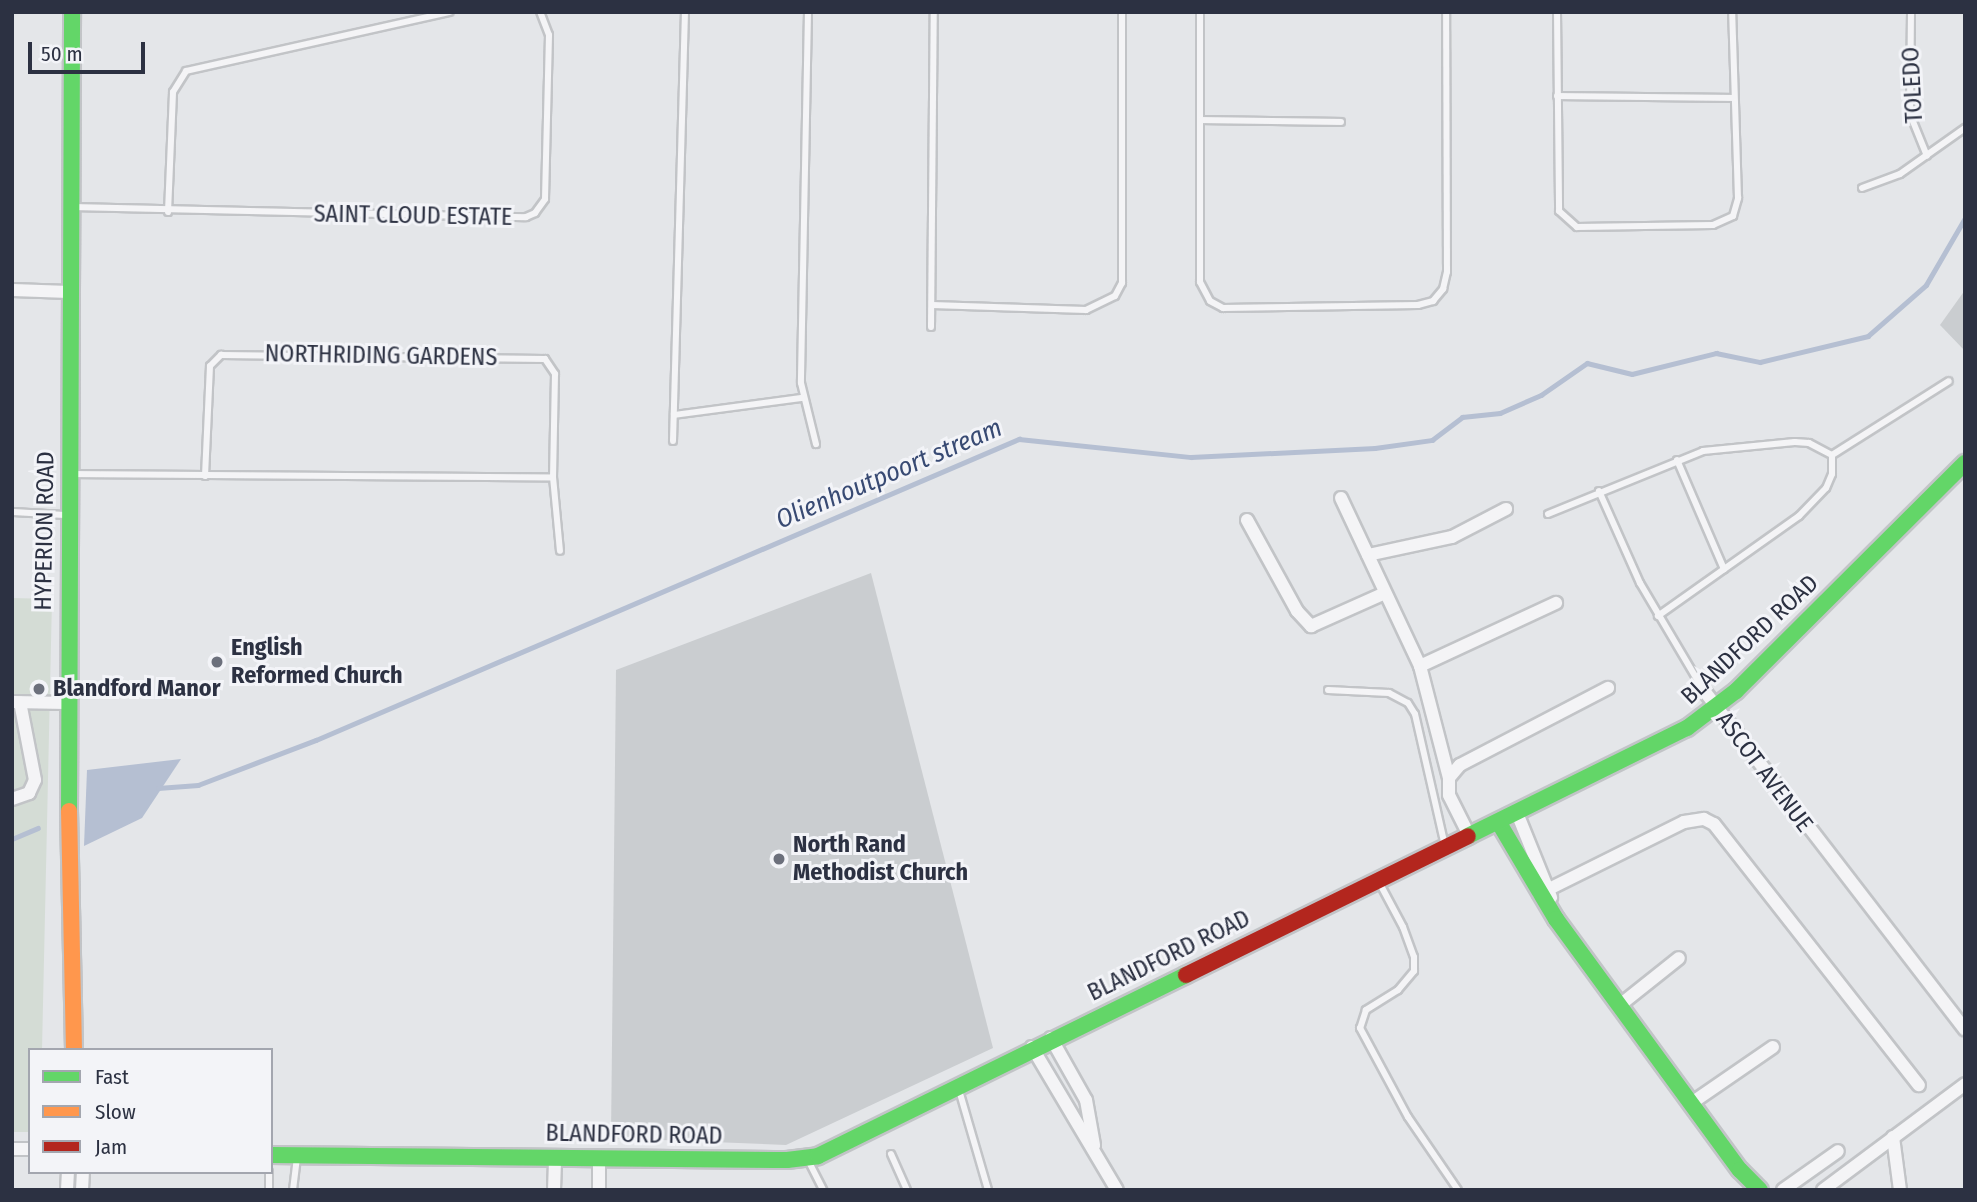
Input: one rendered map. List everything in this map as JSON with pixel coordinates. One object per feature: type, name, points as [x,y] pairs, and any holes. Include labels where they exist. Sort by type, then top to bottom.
[{"type":"street","name":"HYPERION ROAD","points":[[72,12],[66,703],[74,1048]]},
{"type":"street","points":[[12,290],[70,292]]},
{"type":"street","name":"BLANDFORD ROAD","points":[[273,1155],[807,1159],[1658,744],[1716,709],[1965,463]]},
{"type":"street","points":[[1341,498],[1420,666],[1449,778],[1449,795],[1470,837]]},
{"type":"street","points":[[1368,555],[1452,537],[1506,509]]},
{"type":"street","points":[[1247,520],[1297,611],[1311,625],[1385,593]]},
{"type":"street","points":[[1420,666],[1556,603]]},
{"type":"street","points":[[1449,778],[1460,765],[1608,688]]},
{"type":"street","name":"ASCOT AVENUE","points":[[1702,688],[1965,1030]]},
{"type":"street","points":[[12,799],[29,793],[35,780],[16,702],[66,703]]},
{"type":"street","points":[[1517,813],[1556,919],[1693,1102],[1740,1170],[1760,1190]]},
{"type":"street","points":[[1544,891],[1684,822],[1704,819],[1714,824],[1919,1085]]},
{"type":"street","points":[[1499,823],[1544,891]]},
{"type":"street","points":[[1620,1005],[1679,958]]},
{"type":"street","points":[[1051,1038],[1086,1100],[1094,1149]]},
{"type":"street","points":[[1032,1047],[1117,1190]]},
{"type":"street","points":[[1693,1102],[1773,1047]]},
{"type":"street","points":[[1823,1190],[1965,1084]]},
{"type":"street","points":[[1893,1137],[1900,1190]]},
{"type":"street","points":[[1783,1190],[1838,1151]]},
{"type":"street","points":[[554,1190],[555,1156]]},
{"type":"street","points":[[599,1158],[599,1190]]},
{"type":"lane","points":[[168,212],[173,92],[186,71],[449,12]]},
{"type":"lane","name":"SAINT CLOUD ESTATE","points":[[70,207],[168,212],[516,218],[535,213],[545,199],[549,35],[540,12]]},
{"type":"lane","points":[[673,441],[685,12]]},
{"type":"lane","points":[[808,12],[802,398],[816,444]]},
{"type":"lane","points":[[932,327],[934,12]]},
{"type":"lane","points":[[932,305],[1086,310],[1115,296],[1122,283],[1122,12]]},
{"type":"lane","points":[[1200,12],[1200,282],[1210,301],[1223,308],[1418,305],[1433,301],[1443,289],[1447,272],[1446,12]]},
{"type":"lane","points":[[1557,12],[1559,211],[1577,227],[1713,226],[1733,216],[1738,198],[1732,12]]},
{"type":"lane","name":"TOLEDO","points":[[1911,12],[1910,114],[1927,156]]},
{"type":"lane","points":[[1558,96],[1734,98]]},
{"type":"lane","points":[[1202,120],[1341,122]]},
{"type":"lane","name":"TOLEDO","points":[[1862,188],[1900,174],[1965,128]]},
{"type":"lane","name":"NORTHRIDING GARDENS","points":[[205,476],[212,361],[226,354],[545,359],[555,374],[553,477],[560,551]]},
{"type":"lane","points":[[1832,455],[1949,382]]},
{"type":"lane","points":[[674,415],[802,398]]},
{"type":"lane","points":[[1548,514],[1677,460],[1730,447],[1810,443],[1832,455]]},
{"type":"lane","points":[[1658,616],[1816,500],[1832,474],[1832,455]]},
{"type":"lane","points":[[1677,460],[1724,569]]},
{"type":"lane","points":[[69,474],[553,477]]},
{"type":"lane","name":"ASCOT AVENUE","points":[[1599,491],[1658,616],[1702,688]]},
{"type":"lane","points":[[12,512],[66,515]]},
{"type":"lane","points":[[1328,690],[1389,693],[1408,703],[1415,715],[1445,848]]},
{"type":"lane","points":[[1377,879],[1403,927],[1414,957],[1414,971],[1398,990],[1366,1010],[1360,1027],[1408,1117],[1458,1190]]},
{"type":"lane","points":[[957,1085],[988,1190]]},
{"type":"lane","points":[[891,1154],[907,1190]]},
{"type":"lane","points":[[293,1190],[298,1157]]},
{"type":"lane","points":[[807,1159],[823,1190]]},
{"type":"shaded area","points":[[12,598],[52,599],[42,1048],[28,1048],[28,1132],[12,1132]]},
{"type":"water","points":[[181,759],[142,818],[84,846],[87,770]]},
{"type":"building","points":[[1965,290],[1965,351],[1940,325]]},
{"type":"building","name":"North Rand Methodist Church","points":[[871,573],[993,1048],[786,1145],[611,1138],[616,670]]},
{"type":"building","name":"Blandford Manor","points":[[32,684],[46,684],[46,695],[32,695]]},
{"type":"waterway","name":"Olienhoutpoort stream","points":[[158,788],[198,785],[316,740],[1019,439],[1191,457],[1375,448],[1432,440],[1462,417],[1500,413],[1541,395],[1587,363],[1632,374],[1716,353],[1760,362],[1868,336],[1926,285],[1965,218]]},
{"type":"waterway","name":"Olienhoutpoort stream","points":[[12,839],[38,828]]},
{"type":"traffic: fast","points":[[69,811],[72,12]]},
{"type":"traffic: fast","points":[[1468,836],[1687,728],[1736,691],[1965,463]]},
{"type":"traffic: fast","points":[[1499,823],[1556,919],[1740,1170],[1760,1190]]},
{"type":"traffic: fast","points":[[273,1155],[787,1160],[818,1156],[1186,975]]},
{"type":"traffic: slow","points":[[69,811],[74,1048]]},
{"type":"traffic: jam","points":[[1186,975],[1468,836]]},
{"type":"place","name":"English Reformed Church","points":[[217,662]]},
{"type":"place","name":"Blandford Manor","points":[[39,689]]},
{"type":"place","name":"North Rand Methodist Church","points":[[779,859]]}]
